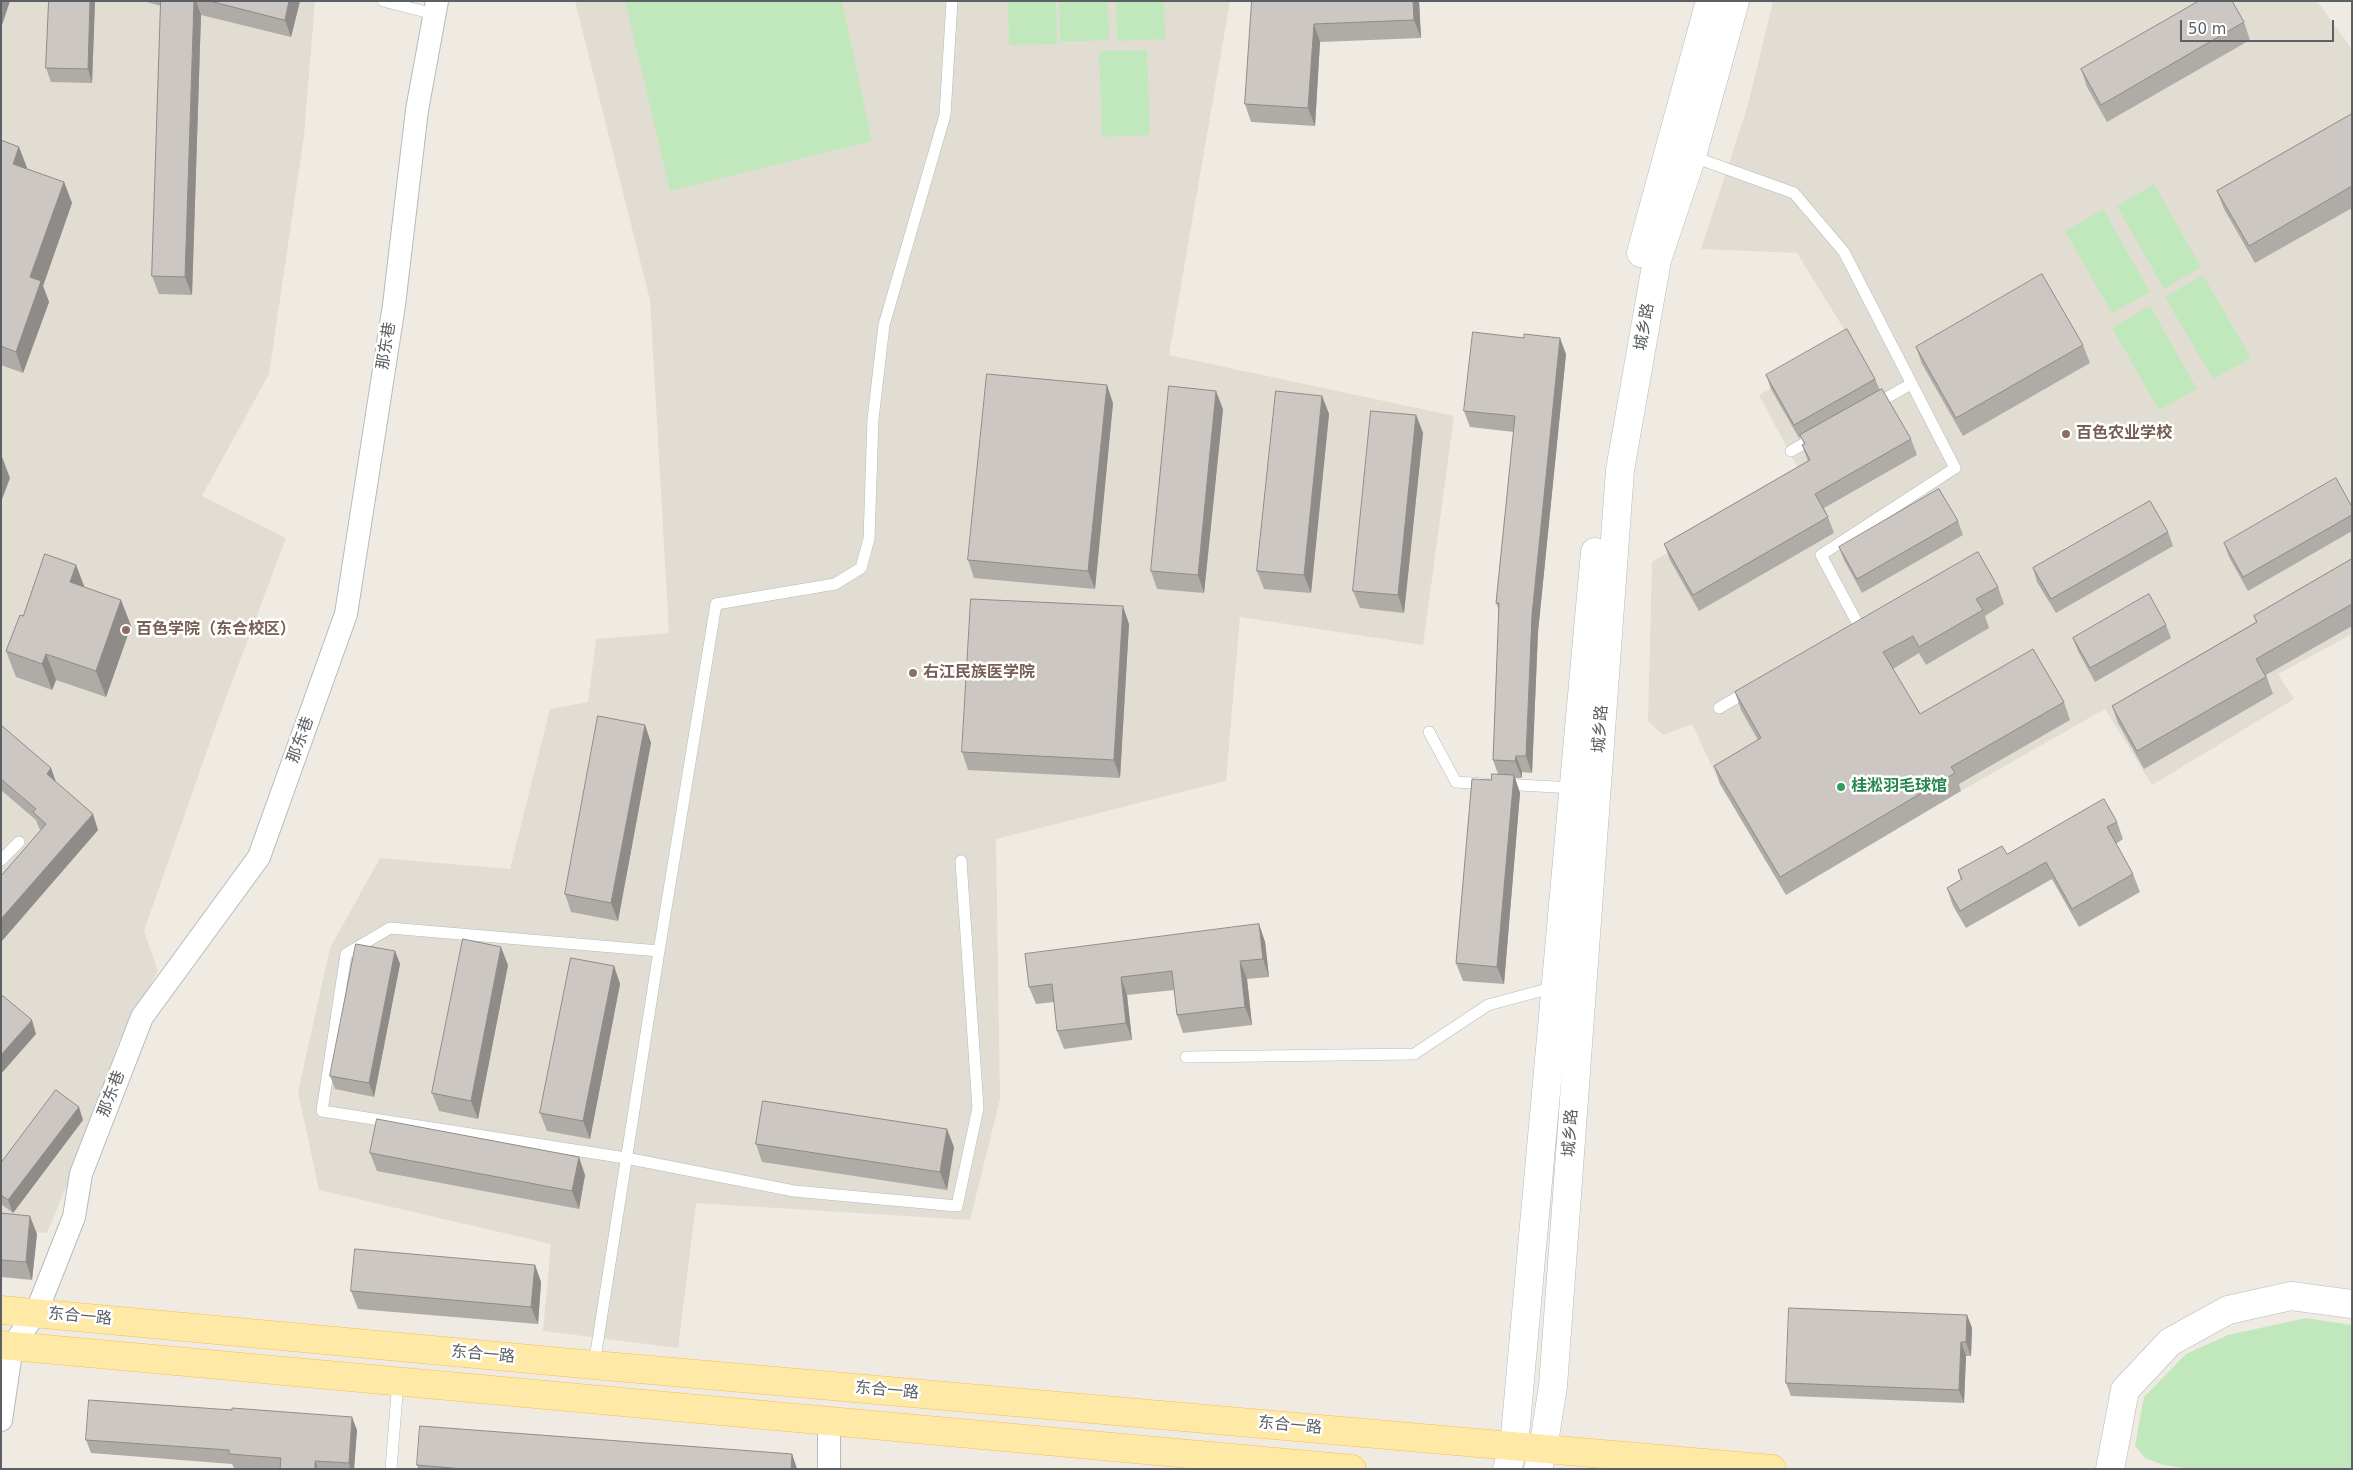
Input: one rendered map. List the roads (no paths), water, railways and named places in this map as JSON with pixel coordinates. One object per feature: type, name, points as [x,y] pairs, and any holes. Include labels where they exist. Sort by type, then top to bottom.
[{"type":"main road","name":"城乡路","points":[[1541,1459],[1553,1386],[1620,470],[1657,260],[1710,1]]},
{"type":"main road","name":"城乡路","points":[[1511,1457],[1603,469],[1640,256],[1679,157],[1735,1]]},
{"type":"main road","points":[[2110,1469],[2125,1390],[2170,1342],[2228,1310],[2292,1296],[2352,1304]]},
{"type":"main road","name":"东合一路","points":[[1,1310],[594,1365],[1511,1457],[1772,1469]]},
{"type":"main road","name":"东合一路","points":[[7,1345],[829,1421],[1175,1457],[1352,1469]]},
{"type":"street","name":"那东巷","points":[[1,1420],[7,1345],[36,1313],[74,1217],[81,1174],[142,1017],[259,857],[346,614],[394,305],[417,110],[436,8]]},
{"type":"street","points":[[829,1421],[829,1469]]},
{"type":"lane","points":[[384,1],[436,8]]},
{"type":"lane","points":[[594,1365],[716,604],[835,584],[861,568],[869,540],[873,419],[884,325],[945,115],[952,1]]},
{"type":"lane","points":[[1679,157],[1794,193],[1844,252],[1955,468],[1821,555],[1864,625],[1843,637]]},
{"type":"lane","points":[[1860,412],[1911,384]]},
{"type":"lane","points":[[1791,451],[1826,432]]},
{"type":"lane","points":[[1719,708],[1760,684]]},
{"type":"lane","points":[[1430,732],[1456,782],[1573,788]]},
{"type":"lane","points":[[1,860],[19,842]]},
{"type":"lane","points":[[659,951],[390,928],[346,954],[322,1111],[626,1158],[794,1191],[957,1206],[978,1108],[961,860]]},
{"type":"lane","points":[[1186,1057],[1414,1054],[1488,1005],[1554,987]]},
{"type":"lane","points":[[391,1469],[398,1381]]},
{"type":"place","name":"百色农业学校","points":[[2066,434]]},
{"type":"place","name":"百色学院（东合校区）","points":[[126,630]]},
{"type":"place","name":"右江民族医学院","points":[[913,673]]},
{"type":"place","name":"桂淞羽毛球馆","points":[[1841,787]]}]
